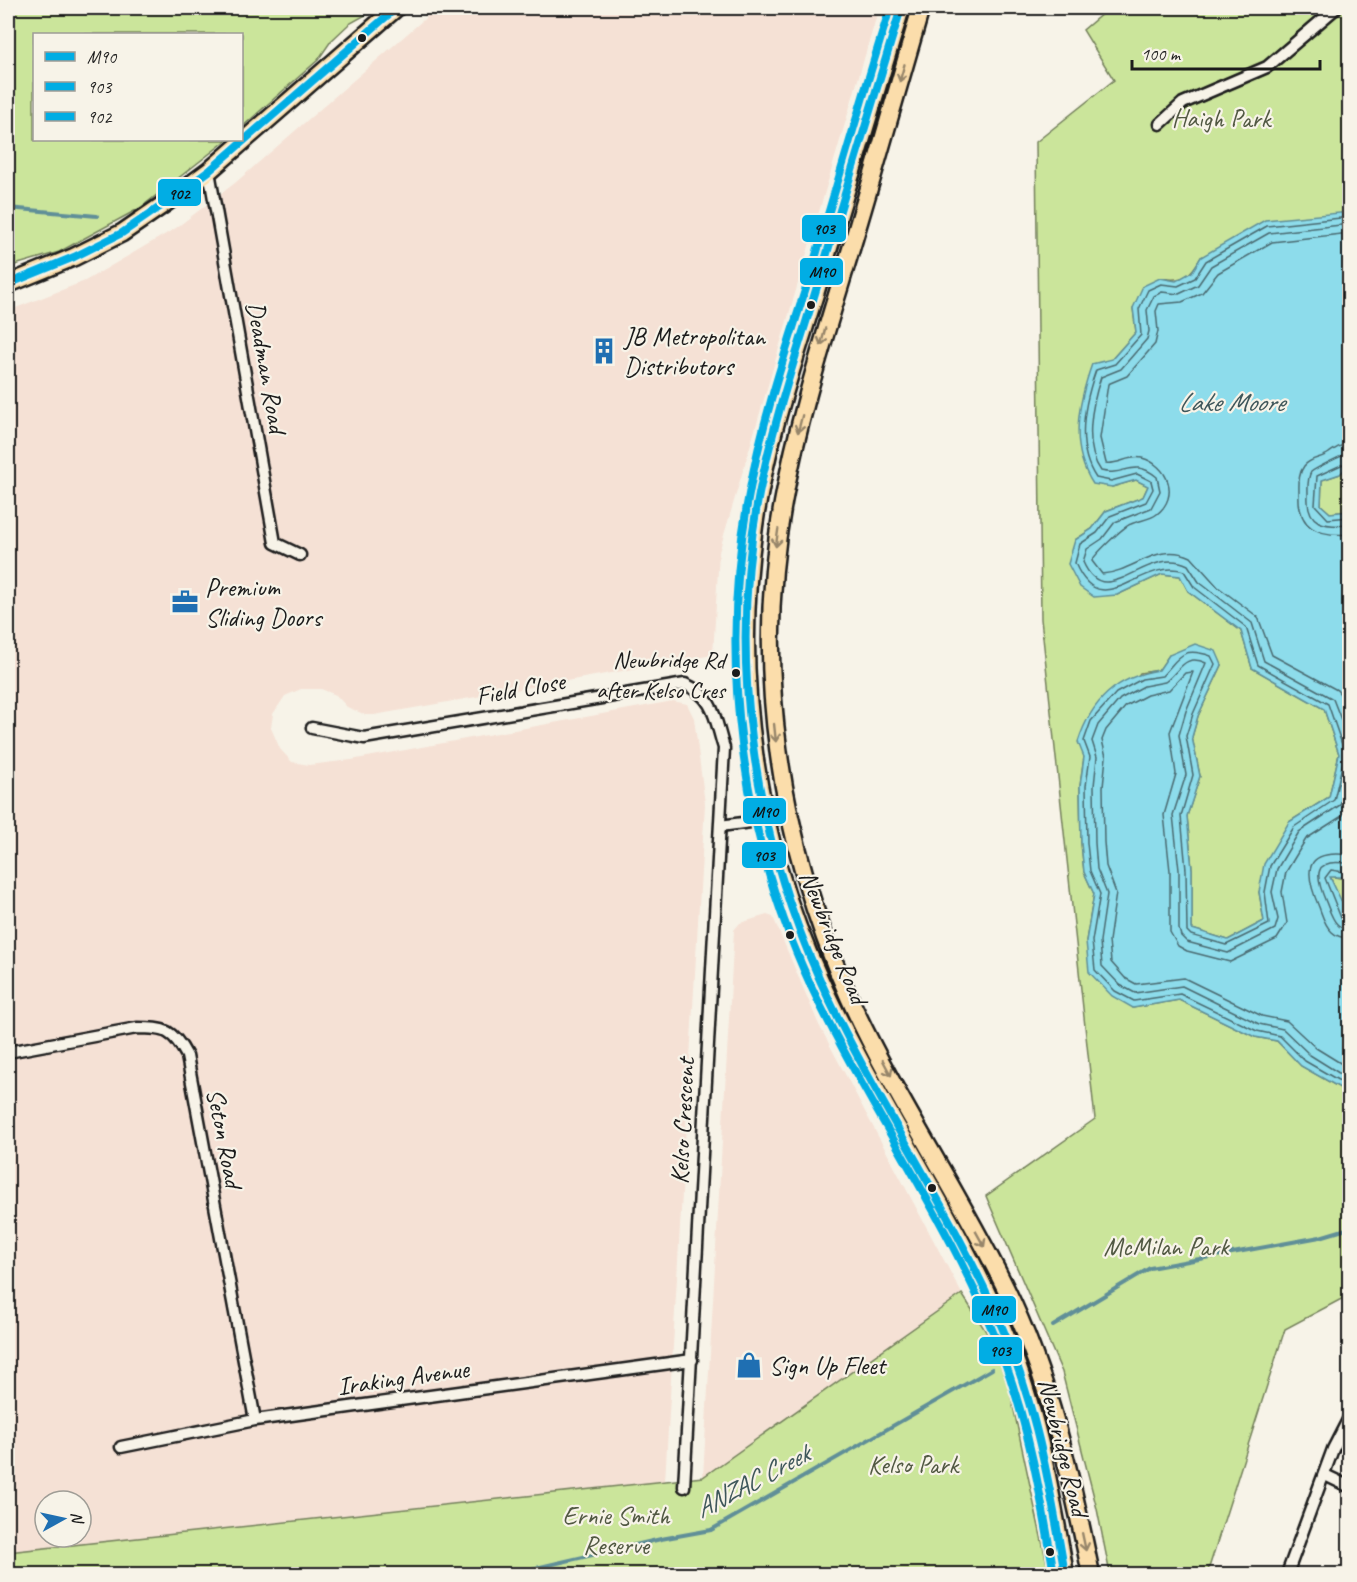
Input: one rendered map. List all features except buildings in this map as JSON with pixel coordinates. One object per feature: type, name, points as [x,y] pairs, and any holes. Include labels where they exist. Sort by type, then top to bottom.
[{"type":"main road","points":[[8,284],[74,257],[122,233],[209,171],[396,8]]},
{"type":"main road","name":"Newbridge Road","points":[[901,8],[791,365],[772,435],[755,518],[747,632],[751,733],[767,822],[788,897],[820,982],[975,1272],[1001,1326],[1021,1378],[1046,1469],[1065,1575]]},
{"type":"main road","name":"Newbridge Road","points":[[921,8],[800,420],[782,506],[771,604],[771,670],[775,735],[789,818],[811,898],[848,994],[992,1262],[1019,1318],[1063,1447],[1091,1575]]},
{"type":"street","points":[[1160,124],[1183,103],[1267,67],[1335,8]]},
{"type":"street","name":"Deadman Road","points":[[209,171],[275,543],[300,555]]},
{"type":"street","name":"Field Close","points":[[312,728],[364,738],[685,684],[700,690],[712,707],[724,748],[720,826]]},
{"type":"street","points":[[720,826],[789,818]]},
{"type":"street","name":"Kelso Crescent","points":[[684,1488],[720,826]]},
{"type":"street","name":"Seton Road","points":[[8,1052],[137,1028],[158,1028],[177,1037],[187,1056],[255,1420]]},
{"type":"street","name":"Iraking Avenue","points":[[121,1447],[255,1420],[692,1360]]},
{"type":"street","points":[[1287,1575],[1342,1426],[1350,1416]]},
{"type":"street","points":[[1325,1474],[1350,1487]]},
{"type":"shaded area","points":[[437,8],[879,8],[719,552],[713,655],[374,715],[366,715],[347,707],[336,695],[321,689],[301,689],[285,696],[273,714],[271,728],[280,749],[292,762],[309,765],[351,760],[673,701],[687,704],[694,718],[705,804],[665,1481],[93,1543],[93,1489],[33,1489],[33,1549],[36,1549],[8,1552],[8,311],[85,281],[176,228],[235,183]]},
{"type":"shaded area","points":[[767,915],[773,917],[819,1025],[962,1294],[703,1477],[734,930],[740,923]]},
{"type":"green space","points":[[8,8],[378,8],[349,24],[331,41],[318,60],[243,126],[243,33],[33,33],[33,141],[226,141],[140,208],[59,252],[8,267]]},
{"type":"green space","points":[[1109,8],[1349,8],[1349,212],[1201,257],[1185,276],[1175,279],[1160,278],[1133,308],[1136,332],[1112,359],[1112,487],[1136,480],[1148,486],[1143,497],[1106,511],[1092,529],[1075,540],[1117,595],[1162,574],[1180,576],[1188,591],[1241,631],[1252,668],[1324,709],[1339,754],[1329,797],[1289,822],[1259,892],[1264,921],[1228,940],[1192,929],[1192,869],[1187,816],[1200,776],[1192,737],[1198,716],[1222,665],[1169,655],[1159,670],[1140,673],[1084,757],[1080,786],[1081,843],[1084,872],[1094,894],[1086,941],[1133,1008],[1179,1000],[1255,1037],[1277,1041],[1301,1066],[1349,1093],[1349,1295],[1285,1329],[1207,1574],[1110,1574],[1097,1509],[1062,1372],[986,1196],[1095,1119],[1041,619],[1036,142],[1114,80],[1083,30]]},
{"type":"green space","points":[[1349,465],[1349,511],[1330,513],[1321,505],[1322,480],[1340,474]]},
{"type":"green space","points":[[1330,876],[1349,880],[1349,917],[1346,915]]},
{"type":"green space","name":"Kelso Park","points":[[962,1294],[992,1341],[1010,1392],[1049,1574],[8,1574],[8,1552],[36,1549],[93,1549],[93,1543],[703,1477]]},
{"type":"water","name":"Lake Moore","points":[[1350,212],[1349,465],[1340,474],[1322,480],[1321,505],[1330,513],[1350,511],[1349,880],[1345,877],[1330,877],[1349,917],[1349,1093],[1301,1066],[1277,1041],[1255,1037],[1179,1000],[1133,1008],[1112,996],[1089,972],[1086,941],[1094,894],[1084,872],[1080,786],[1084,757],[1078,742],[1090,714],[1107,693],[1130,678],[1159,670],[1169,655],[1195,644],[1216,651],[1222,665],[1198,716],[1192,737],[1200,776],[1187,816],[1192,869],[1192,929],[1228,940],[1264,921],[1259,892],[1264,864],[1289,822],[1329,797],[1339,754],[1324,709],[1252,668],[1241,631],[1188,591],[1180,576],[1162,574],[1117,595],[1094,597],[1080,587],[1068,564],[1075,540],[1092,529],[1106,511],[1143,497],[1148,486],[1136,480],[1112,487],[1093,484],[1085,470],[1078,440],[1080,410],[1092,364],[1112,359],[1136,332],[1133,308],[1143,286],[1160,278],[1176,281],[1192,272],[1201,257],[1265,220]]},
{"type":"waterway","points":[[8,208],[97,216]]},
{"type":"waterway","name":"ANZAC Creek","points":[[1053,1326],[1150,1268],[1320,1237],[1350,1228]]},
{"type":"waterway","name":"ANZAC Creek","points":[[510,1574],[661,1539],[711,1530],[992,1369]]},
{"type":"transit line","name":"902","points":[[8,284],[74,257],[122,233],[167,202],[209,171],[396,8]]},
{"type":"transit line","name":"903","points":[[890,8],[778,377],[749,494],[740,556],[736,619],[737,683],[742,746],[753,808],[768,870],[788,930],[812,988],[961,1262],[1003,1357],[1027,1437],[1054,1574]]},
{"type":"transit line","name":"M90","points":[[901,8],[788,381],[759,494],[750,555],[746,617],[747,680],[752,742],[777,863],[820,980],[842,1027],[968,1255],[1011,1349],[1037,1432],[1050,1488],[1065,1574]]},
{"type":"place","name":"JB Metropolitan Distributors","points":[[604,351]]},
{"type":"place","name":"Premium Sliding Doors","points":[[185,602]]},
{"type":"place","name":"Newbridge Rd after Kelso Cres","points":[[736,673]]},
{"type":"place","name":"Sign Up Fleet","points":[[749,1365]]},
{"type":"park label","name":"Haigh Park","points":[[1221,118]]},
{"type":"park label","name":"McMilan Park","points":[[1166,1246]]},
{"type":"park label","name":"Ernie Smith Reserve","points":[[616,1530]]}]
